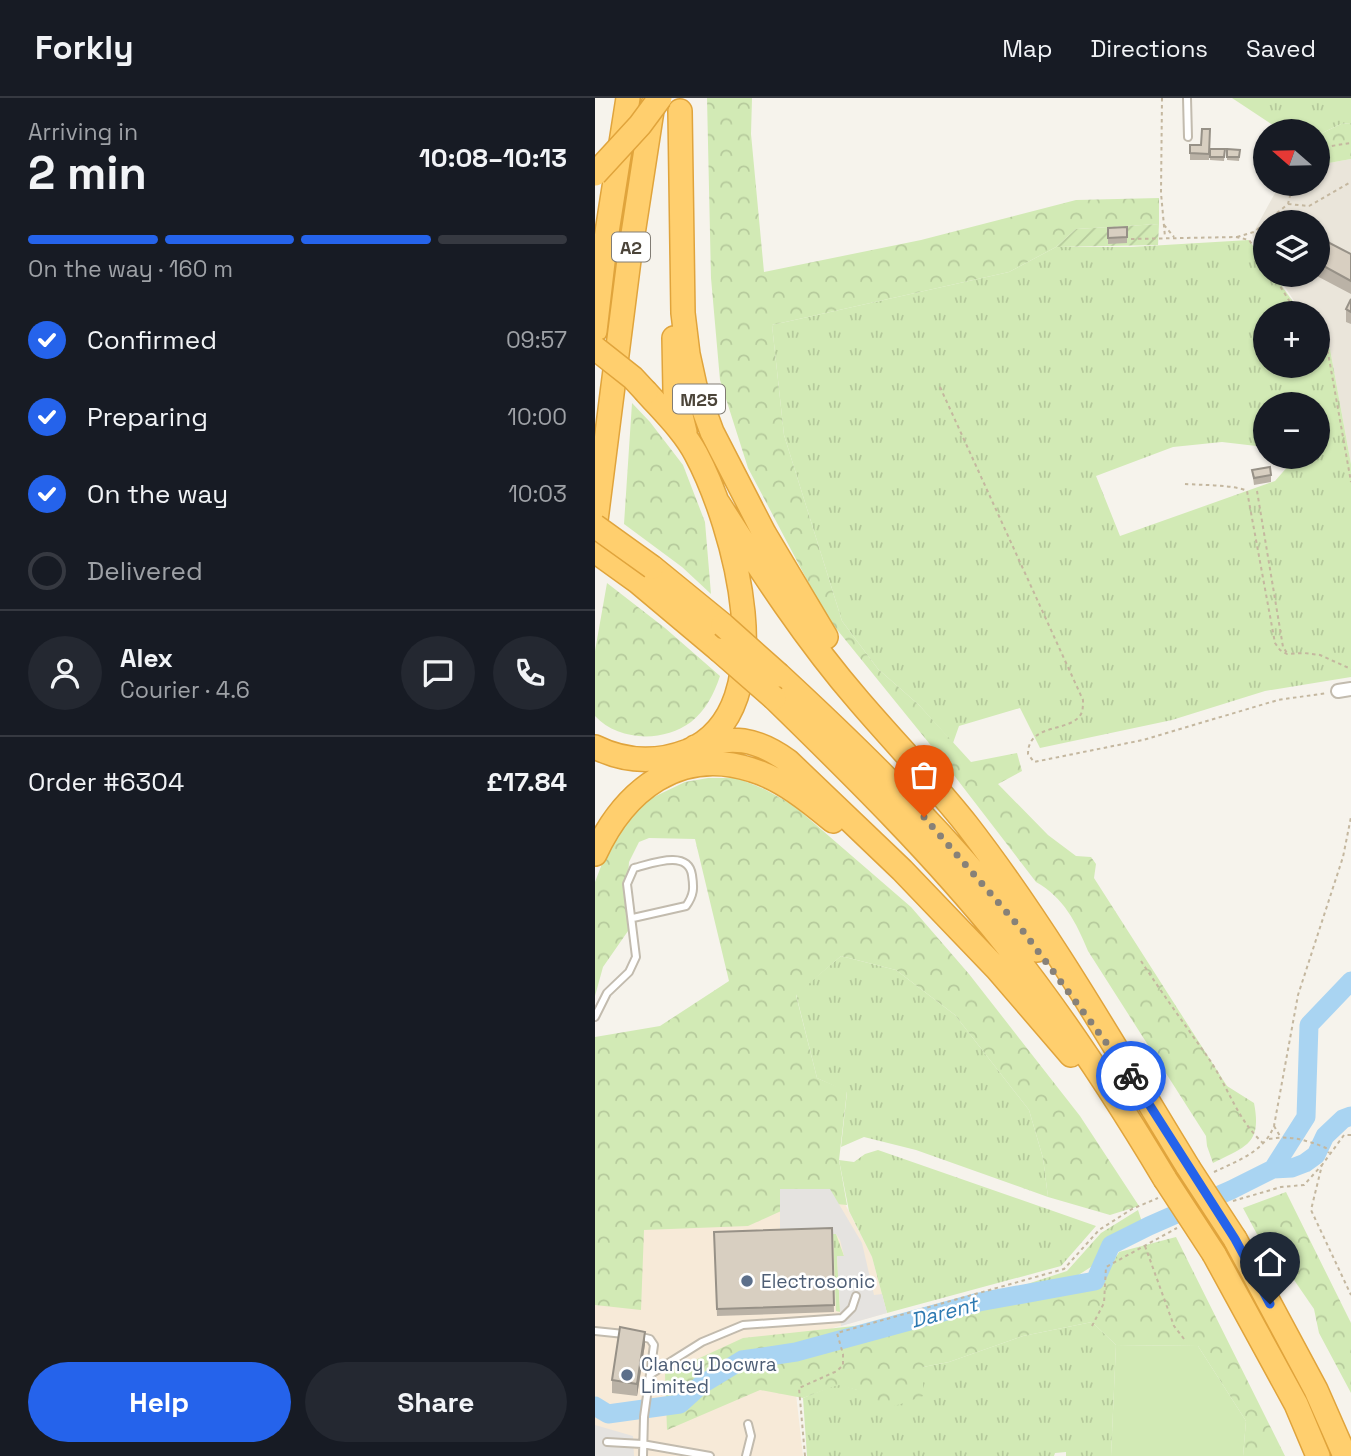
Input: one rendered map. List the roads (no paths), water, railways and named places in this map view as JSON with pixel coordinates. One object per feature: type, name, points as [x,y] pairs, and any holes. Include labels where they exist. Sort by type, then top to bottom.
[{"type":"highway","name":"A2","points":[[595,331],[628,98]]},
{"type":"highway","name":"A2","points":[[595,527],[629,260],[654,98]]},
{"type":"highway","points":[[595,174],[640,125],[660,98]]},
{"type":"highway","name":"M25","points":[[681,105],[683,313],[688,354],[699,399],[722,452],[784,569],[837,653],[909,755]]},
{"type":"highway","points":[[595,822],[627,783],[708,738],[725,717],[740,685],[745,657],[741,601],[732,553],[718,503],[687,438],[675,391],[676,204],[681,105]]},
{"type":"highway","points":[[595,348],[633,378],[687,438]]},
{"type":"highway","name":"M25","points":[[718,503],[759,568],[812,643],[967,825],[1020,898],[1235,1239],[1316,1391],[1345,1456]]},
{"type":"highway","name":"M25","points":[[595,527],[719,650],[774,698],[872,794],[963,894],[1035,982],[1119,1101],[1166,1186],[1214,1254],[1296,1404],[1318,1456]]},
{"type":"highway","name":"M25","points":[[595,551],[645,575],[723,625],[881,772],[979,878],[1023,931],[1138,1085]]},
{"type":"highway","name":"M25","points":[[685,752],[715,741],[736,739],[759,744],[778,753],[858,827],[997,969],[1063,1046],[1119,1101]]},
{"type":"highway","points":[[597,748],[634,759],[685,752]]},
{"type":"highway","name":"M25","points":[[595,854],[615,816],[628,800],[647,784],[693,766],[734,765],[763,774],[803,797],[946,918]]},
{"type":"lane","points":[[1188,98],[1188,137]]},
{"type":"lane","points":[[595,1017],[607,993],[629,972],[636,957],[627,884],[634,868],[669,861],[686,862],[691,869],[694,887],[692,898],[686,906],[633,918]]},
{"type":"lane","points":[[651,1374],[702,1342],[743,1325],[842,1318],[852,1308],[856,1296]]},
{"type":"lane","points":[[595,1331],[650,1339],[654,1345],[642,1444],[643,1456]]},
{"type":"lane","points":[[746,1456],[751,1436],[748,1424]]},
{"type":"lane","points":[[607,1442],[642,1444],[711,1456]]},
{"type":"waterway","name":"Darent","points":[[1273,1169],[1306,1117],[1309,1025],[1351,981]]},
{"type":"waterway","name":"Darent","points":[[595,1406],[608,1414],[680,1404],[701,1385],[742,1360],[796,1352],[979,1302],[1095,1281],[1111,1245],[1273,1169],[1292,1168],[1305,1163],[1316,1155],[1325,1136],[1343,1119],[1351,1116]]},
{"type":"place","name":"Electrosonic","points":[[747,1281]]},
{"type":"place","name":"Clancy Docwra Limited","points":[[627,1375]]}]
